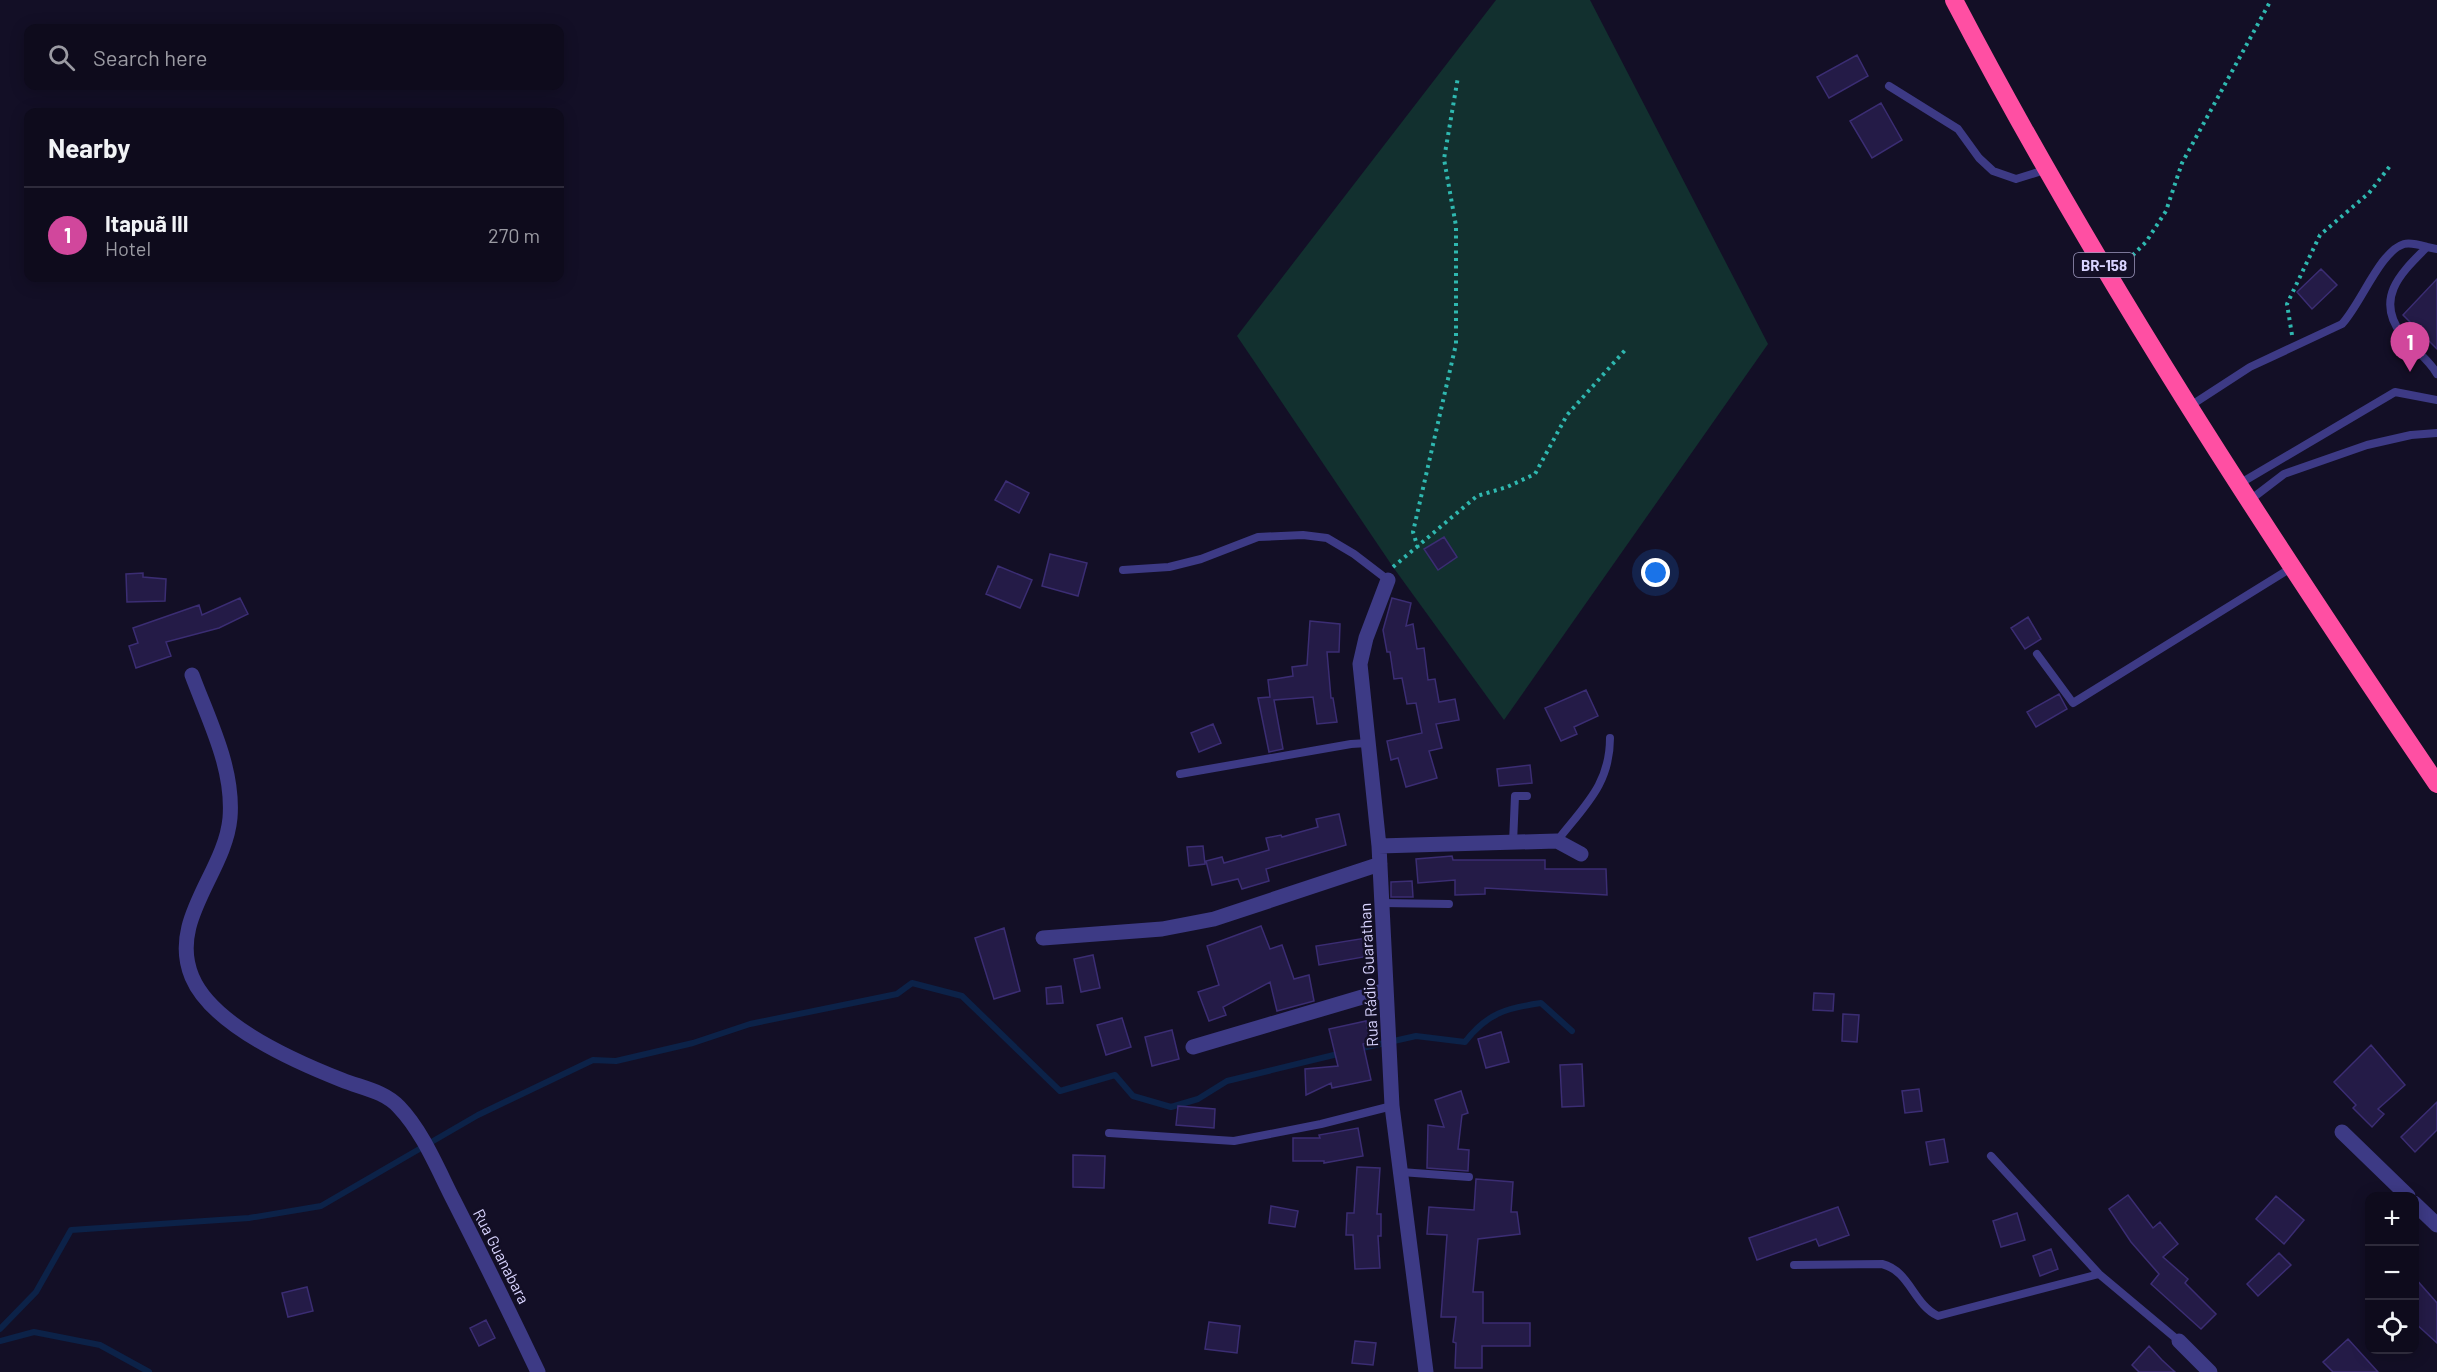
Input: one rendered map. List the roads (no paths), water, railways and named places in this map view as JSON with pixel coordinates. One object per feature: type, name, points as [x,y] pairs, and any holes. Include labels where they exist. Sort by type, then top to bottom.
[{"type":"highway","name":"BR-158","points":[[1954,0],[2048,169],[2190,406],[2291,568],[2437,784]]},
{"type":"street","name":"Rua Rádio Guarathan","points":[[1388,580],[1366,638],[1360,664],[1379,846],[1392,1106],[1426,1372]]},
{"type":"street","name":"Rua Guanabara","points":[[192,675],[227,771],[231,800],[225,842],[192,916],[186,937],[187,962],[192,979],[202,994],[229,1021],[268,1047],[326,1074],[377,1092],[397,1105],[408,1118],[432,1157],[538,1372]]},
{"type":"street","points":[[1379,846],[1557,841],[1581,854]]},
{"type":"street","points":[[1042,938],[1162,929],[1214,919],[1380,864]]},
{"type":"street","points":[[1193,1047],[1386,990]]},
{"type":"street","points":[[2342,1132],[2403,1192]]},
{"type":"street","points":[[2419,1207],[2437,1225]]},
{"type":"street","points":[[2179,1341],[2210,1372]]},
{"type":"lane","points":[[1889,86],[1958,129],[1979,158],[1993,171],[2016,178],[2048,169]]},
{"type":"lane","points":[[2190,406],[2250,367],[2293,344],[2342,324],[2354,311],[2380,264],[2394,248],[2406,243],[2437,249]]},
{"type":"lane","points":[[2427,247],[2401,273],[2391,292],[2390,312],[2401,334],[2437,374]]},
{"type":"lane","points":[[2239,484],[2395,392],[2437,400]]},
{"type":"lane","points":[[2249,501],[2284,474],[2367,445],[2411,435],[2437,433]]},
{"type":"lane","points":[[1123,570],[1169,567],[1201,559],[1258,537],[1303,535],[1327,538],[1354,554],[1388,580]]},
{"type":"lane","points":[[2037,654],[2073,703],[2291,568]]},
{"type":"lane","points":[[1557,841],[1602,783],[1610,761],[1610,738]]},
{"type":"lane","points":[[1180,774],[1368,743]]},
{"type":"lane","points":[[1513,843],[1515,796],[1527,796]]},
{"type":"lane","points":[[1382,903],[1449,904]]},
{"type":"lane","points":[[1109,1132],[1234,1141],[1321,1124],[1392,1106]]},
{"type":"lane","points":[[1991,1156],[2099,1274],[2179,1341]]},
{"type":"lane","points":[[1401,1172],[1468,1177]]},
{"type":"lane","points":[[1794,1265],[1882,1264],[1893,1267],[1903,1275],[1923,1306],[1938,1316],[2099,1274]]},
{"type":"waterway","points":[[0,1329],[36,1292],[71,1230],[249,1218],[321,1206],[478,1115],[593,1060],[616,1061],[693,1043],[750,1024],[897,994],[912,983],[962,996],[1060,1091],[1115,1075],[1133,1096],[1171,1107],[1198,1099],[1227,1081],[1342,1053]]},
{"type":"waterway","points":[[1358,1049],[1416,1036],[1465,1042],[1481,1024],[1490,1018],[1518,1007],[1541,1003],[1572,1031]]},
{"type":"waterway","points":[[0,1341],[34,1332],[100,1345],[149,1372]]},
{"type":"place","name":"Itapuã III","points":[[2410,372]]}]
